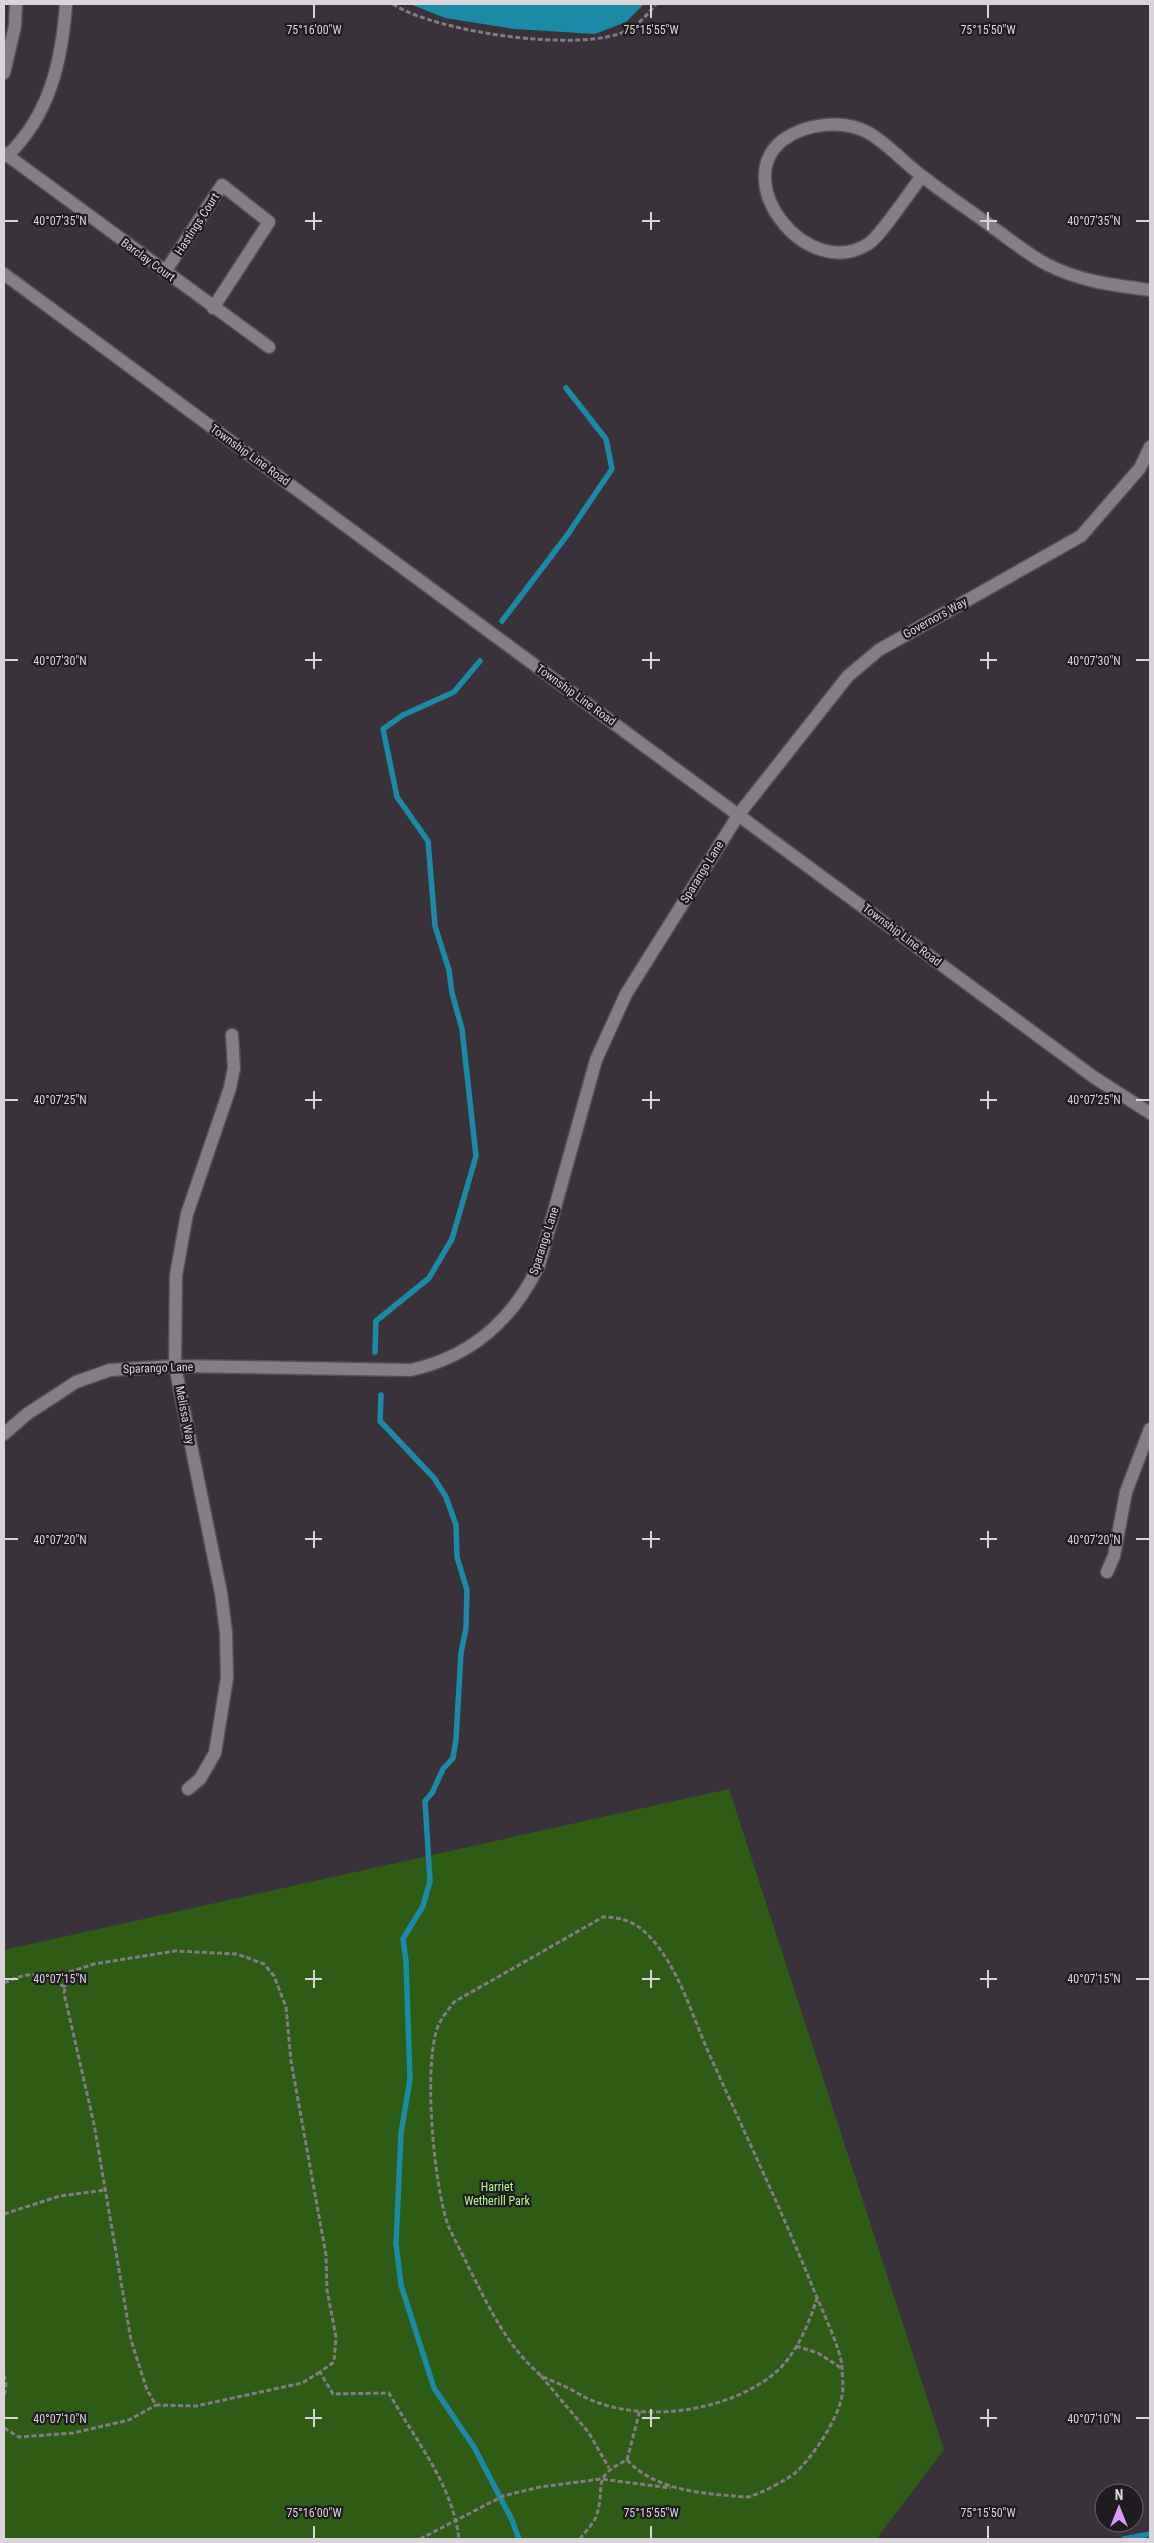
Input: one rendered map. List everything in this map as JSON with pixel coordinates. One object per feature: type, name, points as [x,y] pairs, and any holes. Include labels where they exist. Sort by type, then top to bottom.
[{"type":"street","points":[[4,73],[15,26],[16,4]]},
{"type":"street","points":[[6,155],[19,145],[47,98],[63,44],[66,4]]},
{"type":"street","points":[[922,176],[870,244],[853,251],[830,253],[807,244],[785,227],[770,206],[767,181],[768,160],[782,141],[802,130],[824,126],[848,126],[870,133],[922,176],[1047,264],[1082,280],[1150,290]]},
{"type":"street","name":"Barclay Court","points":[[6,155],[269,348]]},
{"type":"street","name":"Hastings Court","points":[[165,272],[222,185],[269,222],[213,308]]},
{"type":"street","name":"Township Line Road","points":[[4,274],[1096,1078],[1150,1113]]},
{"type":"street","name":"Governors Way","points":[[739,814],[848,676],[879,650],[1081,536],[1140,468],[1150,448]]},
{"type":"street","name":"Sparango Lane","points":[[4,1434],[27,1414],[76,1382],[110,1370],[175,1366],[411,1370],[434,1365],[479,1342],[500,1323],[530,1285],[539,1265],[596,1060],[612,1022],[626,994],[739,814]]},
{"type":"street","name":"Melissa Way","points":[[188,1789],[200,1779],[216,1753],[227,1678],[226,1632],[175,1366],[175,1299],[180,1244],[187,1214],[230,1088],[234,1068],[232,1035]]},
{"type":"street","points":[[1107,1572],[1114,1556],[1126,1492],[1150,1429]]},
{"type":"path","points":[[393,4],[418,18],[448,27],[491,34],[575,40],[606,38],[629,30],[656,4]]},
{"type":"path","points":[[420,2539],[502,2496],[540,2487],[601,2479],[750,2497],[794,2474],[829,2427],[842,2396],[842,2369],[817,2298],[672,1970],[656,1945],[642,1930],[622,1917],[603,1917],[454,2002],[439,2024],[432,2057],[431,2119],[438,2184],[448,2225],[508,2341],[540,2374],[589,2433],[609,2468]]},
{"type":"path","points":[[4,2428],[19,2437],[73,2433],[130,2420],[156,2405],[196,2406],[302,2383],[334,2362],[335,2346],[327,2290],[326,2255],[291,2061],[286,2007],[274,1976],[264,1964],[237,1954],[175,1951],[94,1964],[69,1972],[65,1987],[64,1993],[94,2124],[131,2340],[147,2390],[156,2405]]},
{"type":"path","points":[[4,1983],[19,1976],[42,1974],[65,1987]]},
{"type":"path","points":[[4,2214],[60,2196],[105,2190]]},
{"type":"path","points":[[540,2374],[599,2403],[640,2410],[684,2411],[735,2396],[775,2372],[796,2346],[811,2318],[817,2298]]},
{"type":"path","points":[[796,2346],[818,2352],[842,2369]]},
{"type":"path","points":[[320,2372],[333,2394],[389,2393],[409,2430],[444,2482],[456,2520],[459,2539]]},
{"type":"path","points":[[4,2375],[6,2384],[4,2397]]},
{"type":"path","points":[[627,2460],[640,2410]]},
{"type":"path","points":[[627,2460],[635,2469],[674,2488]]},
{"type":"path","points":[[580,2539],[596,2518],[601,2479],[609,2468],[627,2460]]},
{"type":"green space","name":"Harriet Wetherill Park","points":[[729,1789],[944,2450],[876,2539],[4,2539],[4,1950]]},
{"type":"water","points":[[410,4],[644,4],[626,22],[595,34],[514,29],[445,18]]},
{"type":"waterway","points":[[502,621],[568,534],[612,469],[606,439],[566,388]]},
{"type":"waterway","points":[[375,1352],[376,1321],[429,1278],[452,1239],[476,1156],[462,1029],[452,993],[449,970],[435,926],[428,841],[397,797],[383,729],[403,715],[454,692],[480,661]]},
{"type":"waterway","points":[[381,1395],[380,1421],[434,1478],[446,1497],[456,1525],[457,1557],[467,1590],[466,1628],[461,1653],[456,1739],[453,1758],[443,1769],[432,1793],[425,1801],[430,1881],[423,1906],[403,1939],[406,1961],[410,2079],[401,2133],[396,2244],[401,2285],[434,2388],[474,2447],[512,2520],[519,2539]]},
{"type":"waterway","points":[[1124,2539],[1150,2534]]}]
